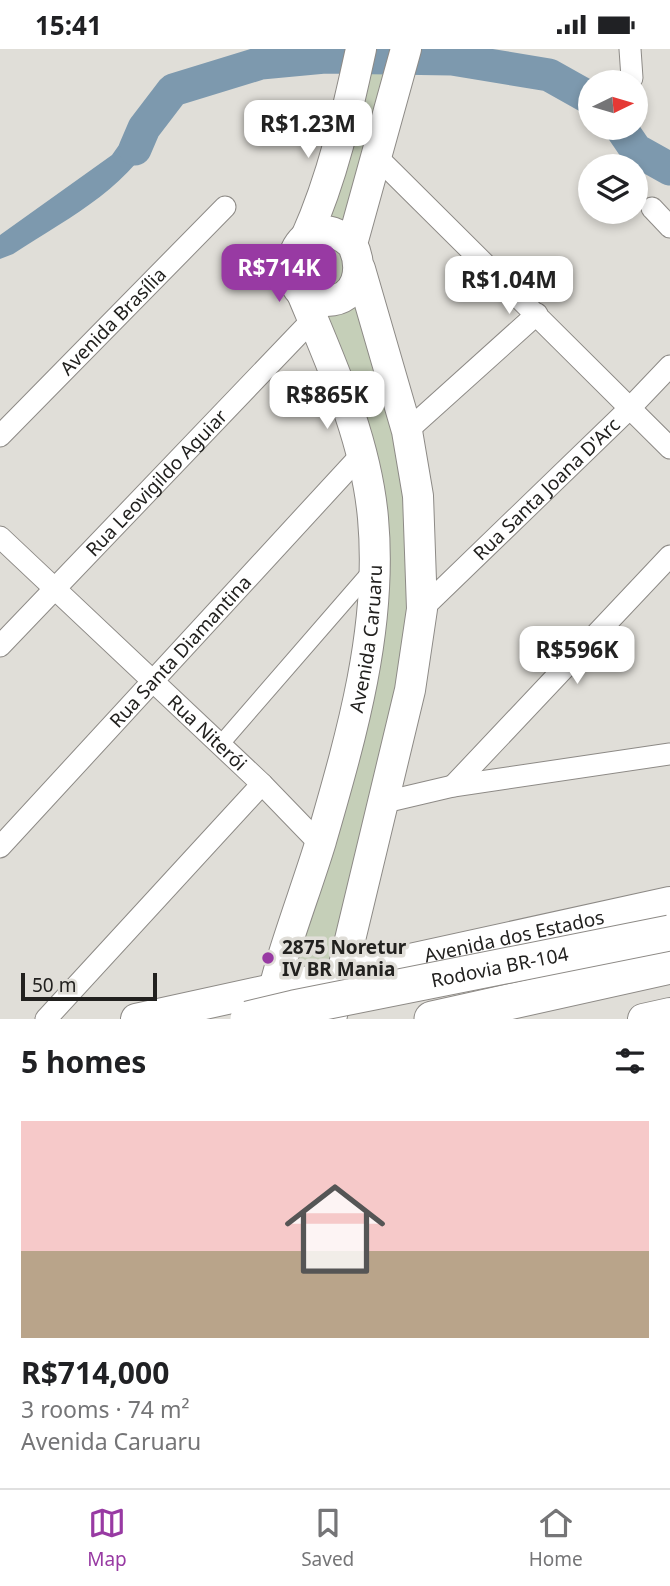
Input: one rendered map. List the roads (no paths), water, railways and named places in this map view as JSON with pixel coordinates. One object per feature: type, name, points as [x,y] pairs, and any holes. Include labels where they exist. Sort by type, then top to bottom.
[{"type":"highway","name":"Rodovia BR-104","points":[[248,1019],[670,933]]},
{"type":"highway","name":"Rodovia BR-104","points":[[432,1019],[666,967]]},
{"type":"main road","name":"Avenida Caruaru","points":[[267,1019],[273,987],[320,844],[351,734],[368,642],[375,566],[373,516],[361,455],[336,377],[291,269],[292,257],[297,246],[306,237],[326,189],[351,98],[361,49]]},
{"type":"main road","points":[[301,291],[314,299],[330,301],[345,295],[356,284],[356,256],[376,156],[406,49]]},
{"type":"main road","points":[[306,237],[331,231],[343,236],[356,256],[407,431],[418,496],[422,609],[410,690],[385,802],[330,975],[331,1019]]},
{"type":"main road","name":"Avenida dos Estados","points":[[136,1019],[670,902]]},
{"type":"main road","points":[[643,1019],[670,1013]]},
{"type":"street","points":[[630,49],[631,70]]},
{"type":"street","points":[[376,156],[670,448]]},
{"type":"street","name":"Avenida Brasília","points":[[0,436],[225,207]]},
{"type":"street","points":[[652,208],[670,227]]},
{"type":"street","points":[[407,431],[537,314]]},
{"type":"street","name":"Rua Leovigildo Aguiar","points":[[0,646],[313,319]]},
{"type":"street","name":"Rua Santa Joana D'Arc","points":[[422,609],[670,366]]},
{"type":"street","name":"Rua Santa Diamantina","points":[[0,847],[8,823],[152,680],[361,455]]},
{"type":"street","name":"Rua Niterói","points":[[0,537],[262,784],[320,844]]},
{"type":"street","points":[[453,786],[670,556]]},
{"type":"street","points":[[220,745],[375,566]]},
{"type":"street","points":[[385,802],[453,786],[670,754]]},
{"type":"street","points":[[46,1019],[262,784]]},
{"type":"water","points":[[148,104],[167,118],[136,163],[119,181],[80,211],[13,254],[0,259],[0,235],[112,155]]},
{"type":"waterway","points":[[135,149],[144,128],[173,90],[261,63],[325,57],[452,59],[549,75],[578,91]]},
{"type":"waterway","points":[[629,140],[636,150],[670,169]]},
{"type":"place","name":"2875 Noretur IV BR Mania","points":[[268,958]]}]
